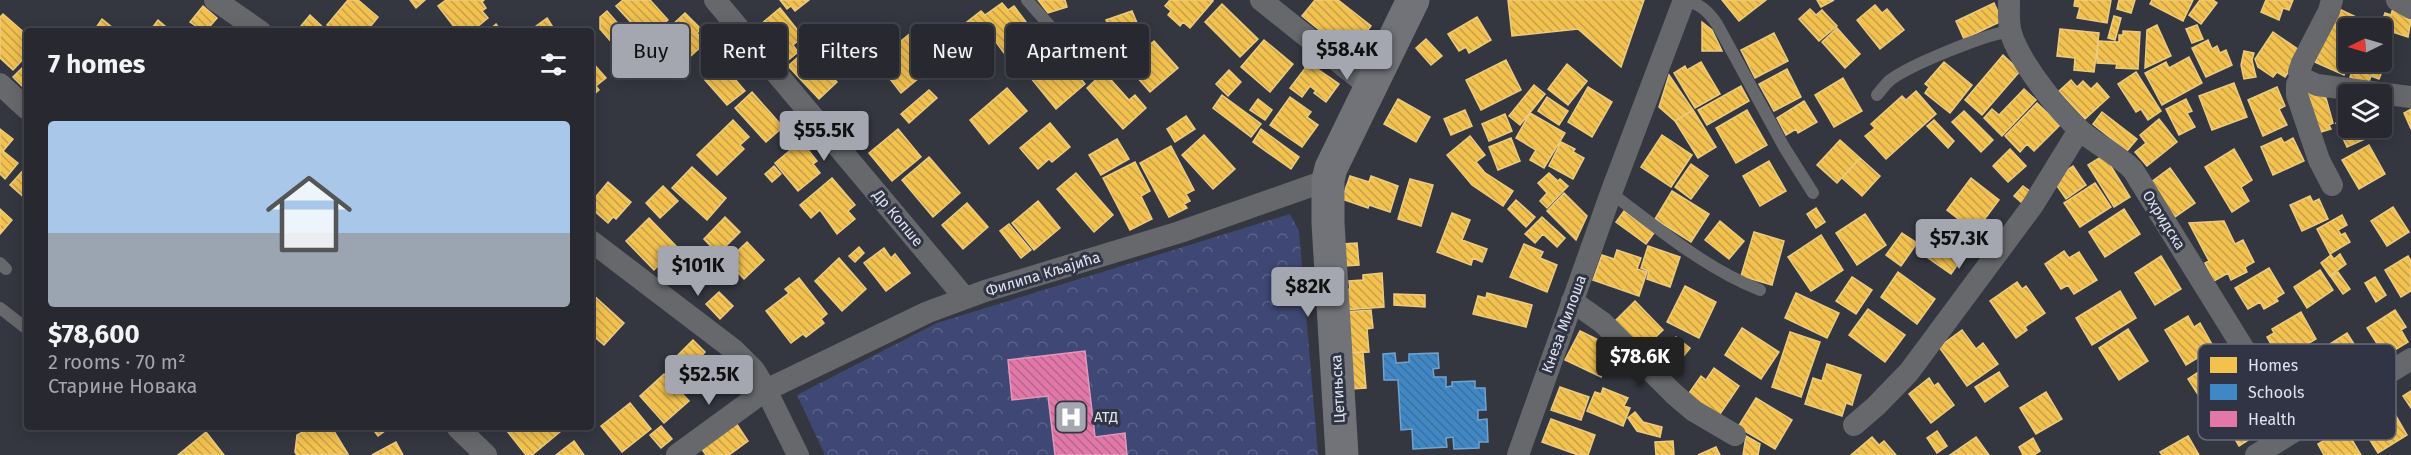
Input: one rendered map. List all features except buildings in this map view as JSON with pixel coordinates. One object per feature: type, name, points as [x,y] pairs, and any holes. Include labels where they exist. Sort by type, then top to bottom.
[{"type":"street","points":[[215,0],[255,28]]},
{"type":"street","name":"Др Копше","points":[[715,0],[965,298]]},
{"type":"street","points":[[1261,0],[1371,88]]},
{"type":"street","points":[[1328,180],[1331,168],[1413,0]]},
{"type":"street","name":"Кнеза Милоша","points":[[1518,455],[1611,193],[1685,0]]},
{"type":"street","name":"Охридска","points":[[2009,0],[2010,31],[2017,50],[2031,71],[2079,130],[2124,161],[2133,170],[2241,344]]},
{"type":"street","points":[[2332,0],[2329,11],[2302,63],[2299,72],[2301,78],[2317,85],[2411,97]]},
{"type":"street","points":[[2397,0],[2411,8]]},
{"type":"street","points":[[2301,78],[2297,84],[2297,95],[2319,160],[2332,185]]},
{"type":"street","points":[[0,84],[24,106]]},
{"type":"street","points":[[1854,425],[1909,372],[2033,205],[2079,130]]},
{"type":"street","name":"Филипа Кљајића","points":[[676,455],[766,390],[900,324],[965,298],[1180,232],[1328,180]]},
{"type":"street","name":"Цетињска","points":[[1328,180],[1328,223],[1342,455]]},
{"type":"street","points":[[594,243],[735,350],[754,370],[798,455]]},
{"type":"street","points":[[1572,301],[1603,322],[1674,394],[1694,411],[1735,435]]},
{"type":"street","points":[[2396,368],[2411,359]]},
{"type":"street","points":[[460,430],[486,455]]},
{"type":"street","points":[[2256,455],[2279,440]]},
{"type":"lane","points":[[1027,0],[1048,24]]},
{"type":"lane","name":"Кнеза Милоша","points":[[1685,0],[1699,4],[1708,10],[1784,147],[1813,193]]},
{"type":"lane","points":[[1877,95],[1888,82],[1902,73],[1967,45],[2010,31]]},
{"type":"lane","points":[[1611,193],[1712,268],[1760,290]]},
{"type":"lane","points":[[0,308],[24,327]]},
{"type":"green space","points":[[1290,214],[1299,231],[1318,455],[825,455],[797,395],[937,323]]},
{"type":"place","name":"АТД","points":[[1071,417]]}]
